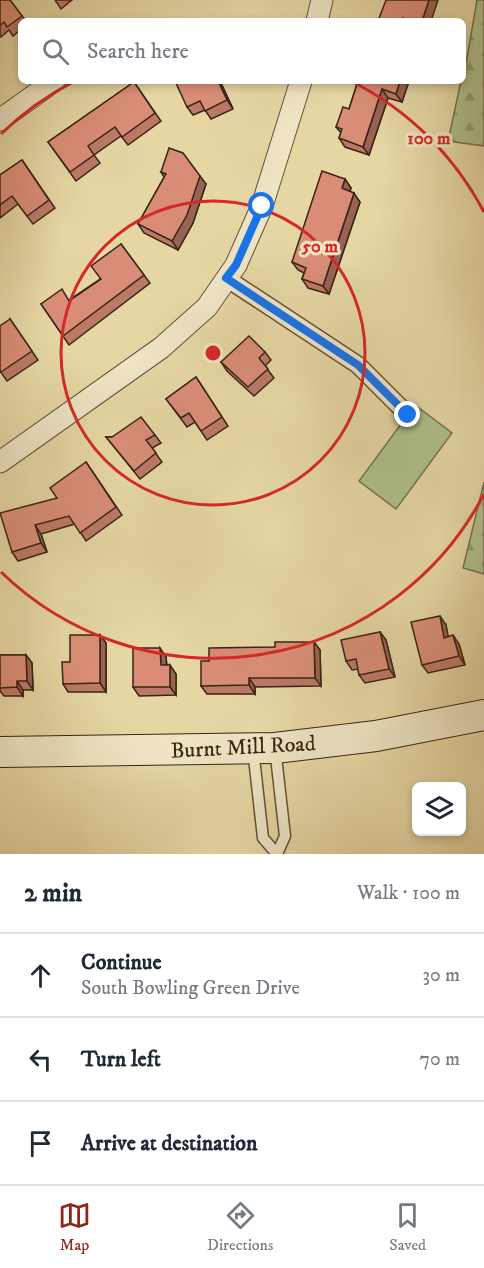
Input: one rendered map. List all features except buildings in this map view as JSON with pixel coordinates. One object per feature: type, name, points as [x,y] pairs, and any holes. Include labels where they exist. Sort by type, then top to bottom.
[{"type":"main road","name":"Burnt Mill Road","points":[[0,752],[264,748],[376,736],[484,715]]},
{"type":"street","points":[[317,18],[322,0]]},
{"type":"street","points":[[0,120],[50,84]]},
{"type":"street","points":[[0,462],[161,348],[207,307],[236,265],[262,206],[300,84]]},
{"type":"street","points":[[226,278],[358,365],[408,415]]},
{"type":"lane","points":[[264,748],[285,836],[277,854],[263,838],[264,748]]},
{"type":"green space","points":[[477,0],[484,0],[484,146],[448,141],[460,84],[466,84],[466,64]]},
{"type":"green space","points":[[415,405],[452,433],[396,509],[359,481]]},
{"type":"green space","points":[[484,482],[484,574],[463,568]]},
{"type":"route","points":[[262,206],[236,265],[226,278],[358,365],[408,415]]}]
